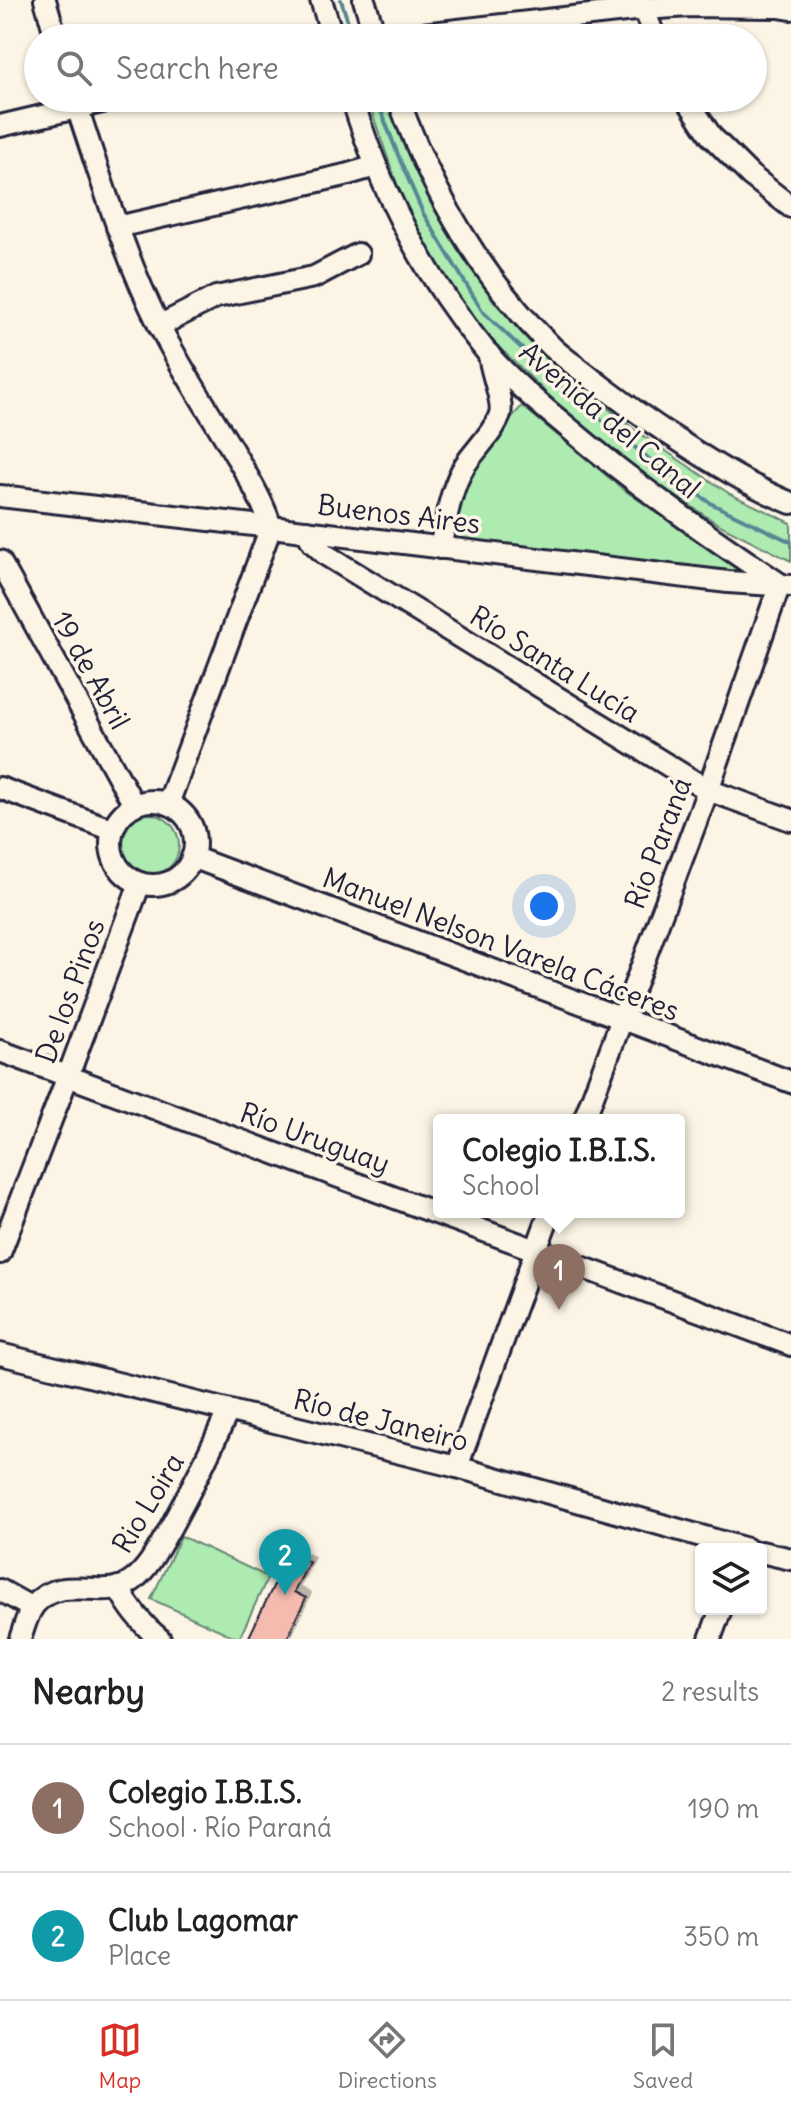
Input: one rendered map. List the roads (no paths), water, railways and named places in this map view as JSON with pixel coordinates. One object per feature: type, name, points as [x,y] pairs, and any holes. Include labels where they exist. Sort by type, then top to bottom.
[{"type":"street","points":[[45,0],[52,24]]},
{"type":"street","points":[[321,0],[329,24]]},
{"type":"street","points":[[364,0],[372,24]]},
{"type":"street","points":[[641,4],[649,24]]},
{"type":"street","points":[[492,24],[641,4],[791,9]]},
{"type":"street","points":[[0,126],[46,112]]},
{"type":"street","points":[[79,112],[132,268],[159,326],[250,481],[271,527],[168,804]]},
{"type":"street","name":"Avenida del Canal","points":[[356,112],[383,185],[409,234],[435,280],[489,354],[531,397],[608,462],[676,513],[786,585]]},
{"type":"street","name":"Avenida del Canal","points":[[403,112],[438,195],[473,251],[509,301],[555,350],[642,417],[746,483],[791,503]]},
{"type":"street","points":[[695,112],[711,136],[750,175],[791,207]]},
{"type":"street","points":[[117,227],[376,166]]},
{"type":"street","points":[[159,326],[216,297],[314,277],[358,254]]},
{"type":"street","points":[[440,548],[461,473],[500,414],[501,400],[489,354]]},
{"type":"street","name":"Buenos Aires","points":[[0,496],[715,581],[786,585]]},
{"type":"street","name":"Río Santa Lucía","points":[[306,531],[326,555],[708,790],[791,820]]},
{"type":"street","name":"19 de Abril","points":[[0,561],[134,805]]},
{"type":"street","name":"Río Paraná","points":[[586,1114],[786,585]]},
{"type":"street","points":[[0,788],[113,830]]},
{"type":"street","points":[[156,801],[168,804],[179,810],[193,831],[195,844],[192,857],[177,877],[165,883],[140,883],[119,868],[113,856],[113,830],[118,820],[134,805],[156,801]]},
{"type":"street","name":"Manuel Nelson Varela Cáceres","points":[[192,857],[791,1082]]},
{"type":"street","name":"De los Pinos","points":[[0,1253],[140,883]]},
{"type":"street","name":"Río Uruguay","points":[[0,1051],[433,1212]]},
{"type":"street","name":"Río Uruguay","points":[[450,1218],[791,1345]]},
{"type":"street","points":[[457,1467],[548,1218]]},
{"type":"street","name":"Río de Janeiro","points":[[0,1354],[457,1467],[724,1543]]},
{"type":"street","name":"Rio Loira","points":[[32,1608],[53,1592],[75,1587],[108,1590],[130,1583],[150,1563],[201,1472],[228,1411]]},
{"type":"street","points":[[767,1553],[791,1559]]},
{"type":"street","points":[[118,1587],[143,1625],[160,1639]]},
{"type":"street","points":[[0,1590],[32,1608],[20,1639]]},
{"type":"street","points":[[710,1639],[719,1615]]},
{"type":"waterway","points":[[341,0],[349,24]]},
{"type":"waterway","points":[[381,112],[423,213],[483,312],[568,392],[660,468],[712,504],[791,542]]},
{"type":"place","name":"Colegio I.B.I.S.","points":[[559,1310]]},
{"type":"place","name":"Club Lagomar","points":[[285,1595]]}]
